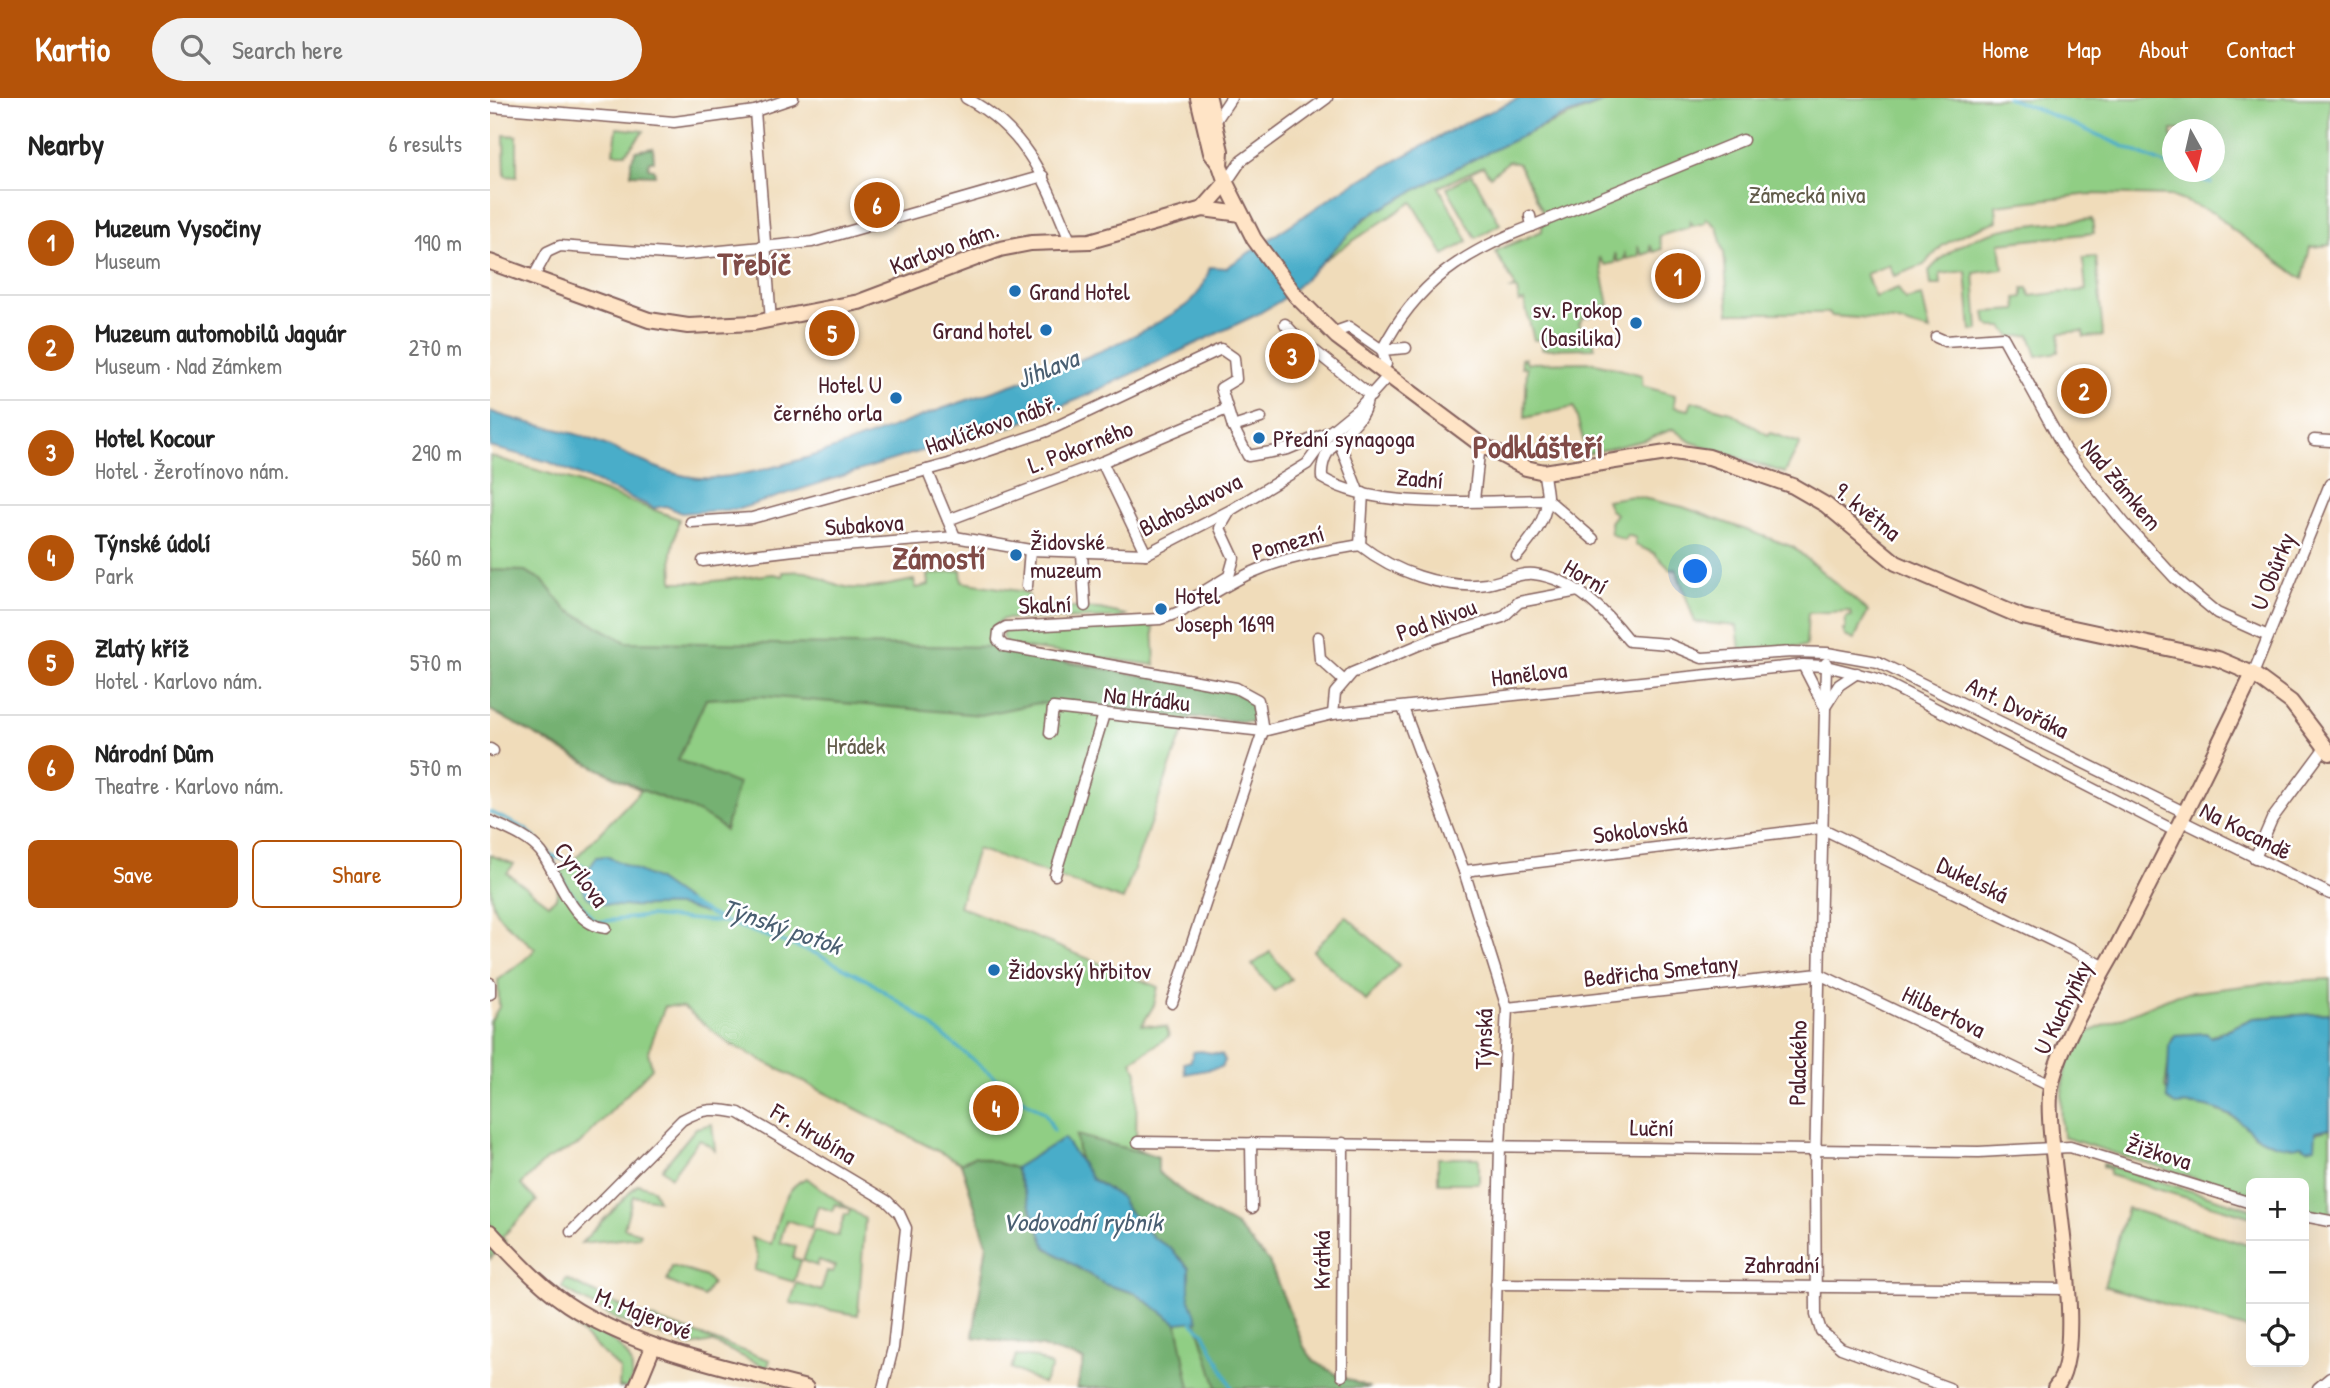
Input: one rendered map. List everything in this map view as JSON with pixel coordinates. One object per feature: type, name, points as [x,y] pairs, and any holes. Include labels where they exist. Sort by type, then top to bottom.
[{"type":"street","points":[[490,107],[663,122],[755,111],[805,98]]},
{"type":"street","points":[[966,98],[1003,123],[1021,141],[1043,176],[1071,243]]},
{"type":"street","points":[[1198,98],[1211,153],[1220,165],[1241,215]]},
{"type":"street","points":[[1209,98],[1221,151],[1220,165]]},
{"type":"street","points":[[1215,122],[1231,98]]},
{"type":"street","points":[[1203,209],[1241,162],[1327,98]]},
{"type":"street","points":[[755,111],[771,321]]},
{"type":"street","points":[[1385,370],[1382,350],[1404,311],[1436,277],[1531,221],[1743,140]]},
{"type":"street","name":"Karlovo nám.","points":[[1043,176],[812,242],[679,255],[560,246],[547,252],[533,278],[619,310],[669,324],[706,326],[771,321],[859,302],[1000,249],[1031,243],[1090,241],[1203,209]]},
{"type":"street","points":[[1203,209],[1241,215]]},
{"type":"street","name":"9. května","points":[[1241,215],[1280,276],[1332,332],[1480,444],[1526,468],[1544,472],[1674,452],[1709,457],[1777,480],[1815,498],[1896,563],[1960,593],[2022,617],[2218,659],[2253,674],[2291,702],[2328,749]]},
{"type":"street","points":[[490,261],[533,278]]},
{"type":"street","points":[[1285,324],[1296,337],[1369,398]]},
{"type":"street","points":[[1332,332],[1349,327],[1382,350]]},
{"type":"street","name":"Nad Zámkem","points":[[1936,337],[1945,341],[2003,337],[2065,450],[2125,524],[2175,578],[2217,613],[2268,636]]},
{"type":"street","name":"Blahoslavova","points":[[955,537],[1030,550],[1146,554],[1231,510],[1307,464],[1335,435],[1364,414],[1369,398],[1385,370],[1406,348],[1382,350]]},
{"type":"street","name":"Havlíčkovo nábř.","points":[[691,522],[752,518],[968,457],[1047,430],[1221,349],[1234,358],[1236,379],[1221,388],[1227,409]]},
{"type":"street","points":[[1227,409],[1248,456],[1288,449],[1335,435],[1361,492]]},
{"type":"street","name":"L. Pokorného","points":[[948,520],[1102,462],[1227,409]]},
{"type":"street","points":[[1233,427],[1261,418]]},
{"type":"street","name":"Zadní","points":[[1335,435],[1321,463],[1322,478],[1361,492],[1434,503],[1548,500]]},
{"type":"street","points":[[2314,440],[2330,441]]},
{"type":"street","name":"Zadní","points":[[1474,500],[1480,444]]},
{"type":"street","points":[[1102,462],[1146,554]]},
{"type":"street","points":[[927,470],[955,537]]},
{"type":"street","points":[[1517,556],[1538,531],[1548,500],[1544,472]]},
{"type":"street","name":"U Obůrky","points":[[2253,674],[2330,484]]},
{"type":"street","name":"Pomezní","points":[[1183,611],[1257,570],[1320,552],[1360,545],[1361,492]]},
{"type":"street","points":[[1548,500],[1593,539]]},
{"type":"street","name":"Skalní","points":[[1231,510],[1220,528],[1234,558],[1229,576],[1183,604],[1183,611],[1160,619],[1006,627],[999,631],[998,640],[1004,646],[1048,655],[1147,670],[1237,688],[1258,699],[1263,731]]},
{"type":"street","name":"Subakova","points":[[703,561],[794,550],[955,537]]},
{"type":"street","name":"Horní","points":[[1360,545],[1380,561],[1442,581],[1476,585],[1532,573],[1578,591],[1602,608],[1629,641],[1668,644],[1702,659],[1826,653]]},
{"type":"street","points":[[1027,586],[1030,550]]},
{"type":"street","points":[[1082,553],[1085,606]]},
{"type":"street","name":"Pod Nivou","points":[[1343,680],[1352,673],[1433,639],[1503,617],[1519,602],[1578,591]]},
{"type":"street","points":[[1318,637],[1320,659],[1343,680],[1335,693],[1333,714]]},
{"type":"street","name":"Ant. Dvořáka","points":[[1826,653],[1878,662],[2182,822]]},
{"type":"street","name":"Palackého","points":[[1826,653],[1815,1286],[1818,1325],[1832,1343],[1949,1388]]},
{"type":"street","points":[[1803,664],[1825,708]]},
{"type":"street","name":"Hanělova","points":[[1263,731],[1333,714],[1803,664],[1826,666]]},
{"type":"street","name":"Ant. Dvořáka","points":[[1826,666],[1878,679],[2182,822]]},
{"type":"street","points":[[1825,708],[1839,685],[1857,673]]},
{"type":"street","name":"U Kuchyňky","points":[[2057,1388],[2065,1370],[2068,1289],[2053,1148],[2050,1085],[2068,1042],[2182,822],[2253,674]]},
{"type":"street","name":"Na Hrádku","points":[[1050,733],[1053,708],[1263,731]]},
{"type":"street","name":"Týnská","points":[[1403,708],[1464,871],[1507,1008],[1500,1146],[1494,1388]]},
{"type":"street","points":[[1055,875],[1104,714]]},
{"type":"street","points":[[1172,1003],[1263,731]]},
{"type":"street","points":[[2255,858],[2272,819],[2328,749]]},
{"type":"street","name":"Cyrilova","points":[[490,821],[533,844],[566,897],[591,924],[606,928]]},
{"type":"street","name":"Na Kocandě","points":[[2182,822],[2330,894]]},
{"type":"street","name":"Sokolovská","points":[[1464,871],[1821,828]]},
{"type":"street","name":"Dukelská","points":[[1821,828],[2106,967]]},
{"type":"street","name":"Bedřicha Smetany","points":[[1507,1008],[1819,974]]},
{"type":"street","name":"Hilbertova","points":[[1819,974],[2050,1085]]},
{"type":"street","points":[[490,983],[490,994]]},
{"type":"street","name":"Fr. Hrubína","points":[[571,1232],[682,1120],[696,1112],[716,1107],[739,1113],[887,1201],[903,1220],[906,1228],[893,1348],[883,1388]]},
{"type":"street","name":"Luční","points":[[1138,1142],[2011,1152],[2053,1148]]},
{"type":"street","points":[[1251,1143],[1251,1208]]},
{"type":"street","name":"Krátká","points":[[1342,1376],[1343,1143]]},
{"type":"street","name":"Žižkova","points":[[2053,1148],[2070,1147],[2086,1151],[2246,1201]]},
{"type":"street","points":[[2309,1217],[2330,1221]]},
{"type":"street","name":"M. Majerové","points":[[490,1232],[538,1280],[577,1310],[653,1347],[806,1388]]},
{"type":"street","name":"Zahradní","points":[[1496,1284],[2068,1289]]},
{"type":"street","points":[[636,1388],[653,1347]]},
{"type":"street","points":[[2318,1388],[2330,1378]]},
{"type":"green space","name":"Zámecká niva","points":[[1616,98],[2330,98],[2330,245],[2310,247],[2303,279],[2229,227],[2216,214],[2171,196],[2091,194],[1996,205],[1997,221],[1965,233],[1942,246],[1924,265],[1894,276],[1889,265],[1866,274],[1875,297],[1898,288],[1905,300],[1922,296],[1930,331],[1895,321],[1832,316],[1828,313],[1729,313],[1724,253],[1717,227],[1706,218],[1705,223],[1693,226],[1690,221],[1690,227],[1659,236],[1662,249],[1654,252],[1650,245],[1651,252],[1642,255],[1638,246],[1639,256],[1627,259],[1625,254],[1624,260],[1618,262],[1615,253],[1615,263],[1605,265],[1599,257],[1609,305],[1588,309],[1589,317],[1584,317],[1579,323],[1585,334],[1591,333],[1595,348],[1542,349],[1542,340],[1534,340],[1524,301],[1519,302],[1517,290],[1511,289],[1515,287],[1513,282],[1495,251],[1542,231],[1542,210],[1519,164],[1509,161],[1490,176],[1483,166],[1439,187],[1468,241],[1444,255],[1412,202],[1324,260],[1342,238],[1372,214],[1457,166]]},
{"type":"green space","points":[[617,128],[644,131],[626,153],[614,153]]},
{"type":"green space","points":[[504,135],[517,136],[517,177],[505,176]]},
{"type":"green space","points":[[653,148],[654,161],[649,161],[648,168],[654,169],[655,175],[631,174],[631,161],[636,151]]},
{"type":"green space","points":[[1472,174],[1500,224],[1476,238],[1447,188]]},
{"type":"green space","points":[[2092,219],[2094,233],[2000,243],[2003,269],[1974,273],[1978,330],[1971,331],[1966,271],[1940,274],[1941,285],[1931,285],[1929,271],[1945,255],[1983,235],[2026,225]]},
{"type":"green space","points":[[2096,257],[2103,336],[2084,337],[2083,331],[2060,333],[2058,352],[2037,356],[2030,335],[2011,337],[2003,327],[1987,324],[1985,312],[2017,310],[2016,298],[2023,297],[2023,288],[2028,288],[2030,296],[2086,290],[2083,258]]},
{"type":"green space","points":[[1525,358],[1527,363],[1592,362],[1642,375],[1642,386],[1675,395],[1674,407],[1689,410],[1692,401],[1730,412],[1768,435],[1770,433],[1800,443],[1785,473],[1691,442],[1673,429],[1645,440],[1587,454],[1574,407],[1525,418],[1527,367],[1522,367],[1521,359]]},
{"type":"green space","name":"Hrádek","points":[[490,456],[577,482],[679,519],[672,552],[673,582],[706,582],[773,574],[783,576],[783,572],[795,571],[810,573],[850,588],[878,587],[914,580],[916,588],[929,585],[928,575],[961,570],[962,582],[1025,592],[1029,596],[1029,606],[1100,609],[1126,615],[1119,618],[1003,619],[993,627],[994,640],[1013,653],[1105,667],[1256,719],[1249,722],[1191,717],[1178,745],[1123,900],[977,849],[959,906],[1158,987],[1154,1005],[1142,1025],[1166,1027],[1169,1036],[1132,1061],[1137,1073],[1136,1149],[1158,1157],[1158,1172],[1202,1207],[1236,1226],[1269,1262],[1304,1347],[1314,1361],[1339,1376],[1370,1388],[1077,1388],[1084,1360],[1042,1347],[973,1337],[987,1244],[961,1163],[728,1043],[683,1007],[665,1006],[648,1052],[652,1068],[580,1144],[546,1160],[521,1185],[537,1201],[502,1237],[506,1242],[490,1259],[490,1022],[499,1007],[498,980],[535,949],[496,911],[492,902],[490,855],[514,864],[507,873],[548,904],[556,898],[561,873],[641,790],[553,746],[490,705]]},
{"type":"green space","points":[[1633,496],[1683,507],[1793,547],[1868,611],[1854,640],[1845,636],[1843,630],[1846,617],[1852,616],[1851,611],[1808,613],[1806,646],[1740,650],[1737,626],[1695,622],[1676,569],[1671,570],[1654,553],[1635,545],[1636,538],[1627,535],[1624,540],[1611,534],[1610,522],[1616,514],[1610,510],[1606,500]]},
{"type":"green space","points":[[490,570],[525,571],[542,580],[566,609],[626,642],[1001,647],[1013,653],[1232,691],[1252,701],[1256,719],[1249,722],[1038,703],[981,715],[762,696],[706,699],[678,760],[738,784],[725,830],[705,816],[619,779],[490,710]]},
{"type":"green space","points":[[1153,625],[1155,665],[1010,646],[1002,637],[1003,632],[1011,629]]},
{"type":"green space","points":[[1346,916],[1399,965],[1366,1001],[1313,951]]},
{"type":"green space","points":[[1270,952],[1291,979],[1274,991],[1252,965]]},
{"type":"green space","points":[[2330,979],[2330,1013],[2253,1018],[2210,1037],[2206,1033],[2172,1037],[2165,1087],[2175,1105],[2188,1103],[2212,1108],[2239,1120],[2254,1135],[2274,1144],[2330,1128],[2330,1215],[2309,1211],[2309,1178],[2246,1178],[2246,1194],[2063,1137],[2063,1087],[2075,1038],[2177,994],[2286,981]]},
{"type":"green space","points":[[712,1124],[715,1150],[699,1139],[671,1177],[662,1169],[696,1128]]},
{"type":"green space","points":[[1076,1135],[1158,1157],[1158,1172],[1202,1207],[1236,1226],[1269,1262],[1304,1347],[1314,1361],[1339,1376],[1370,1388],[1217,1388],[1189,1297],[1189,1268],[1170,1248],[1154,1238],[1126,1208],[1120,1197],[1092,1179],[1080,1164]]},
{"type":"green space","points":[[975,1156],[1015,1168],[1046,1247],[1104,1284],[1135,1293],[1177,1323],[1190,1388],[1077,1388],[1084,1360],[1042,1347],[973,1337],[987,1244],[961,1163]]},
{"type":"green space","points":[[1438,1158],[1479,1158],[1479,1183],[1438,1183]]},
{"type":"green space","points":[[2103,1164],[2246,1207],[2246,1216],[2109,1175],[2110,1169],[2103,1167]]},
{"type":"green space","points":[[807,1178],[865,1219],[858,1315],[790,1303],[797,1283],[821,1291],[827,1271],[833,1272],[835,1266],[819,1260],[817,1266],[803,1261],[814,1229],[838,1236],[845,1214],[848,1215],[850,1209],[835,1204],[832,1211],[818,1206],[811,1228],[786,1220],[780,1242],[796,1247],[793,1258],[801,1260],[794,1282],[754,1270],[758,1258],[751,1238],[771,1244],[786,1196],[799,1182]]},
{"type":"green space","points":[[638,1184],[653,1189],[658,1200],[633,1196],[624,1228],[641,1233],[639,1237],[581,1243]]},
{"type":"green space","points":[[2127,1208],[2246,1244],[2246,1329],[2104,1286]]},
{"type":"green space","points":[[672,1266],[706,1277],[712,1283],[704,1297],[667,1281]]},
{"type":"green space","points":[[566,1279],[626,1309],[770,1360],[767,1368],[712,1342],[691,1346],[614,1318],[562,1288]]},
{"type":"green space","points":[[556,1302],[610,1339],[624,1352],[632,1368],[629,1388],[619,1388],[620,1369],[552,1306]]},
{"type":"green space","points":[[1016,1356],[1037,1358],[1052,1367],[1043,1384],[1011,1368]]},
{"type":"water","points":[[1519,98],[1616,98],[1561,117],[1458,167],[1366,217],[1303,281],[1280,301],[1256,315],[1079,399],[1010,427],[908,455],[739,509],[681,513],[666,506],[654,508],[549,462],[490,447],[490,411],[582,436],[678,475],[695,478],[741,474],[826,452],[1064,366],[1156,324],[1194,298],[1210,267],[1226,268],[1347,187],[1465,123]]},
{"type":"water","points":[[606,856],[656,879],[705,913],[678,906],[607,905],[592,900],[584,892],[585,878],[597,857]]},
{"type":"water","points":[[2330,1013],[2330,1128],[2316,1131],[2315,1147],[2308,1149],[2301,1145],[2277,1145],[2250,1132],[2238,1120],[2224,1112],[2199,1106],[2175,1105],[2167,1099],[2169,1046],[2175,1035],[2206,1033],[2211,1037],[2253,1018]]},
{"type":"water","points":[[1193,1052],[1222,1055],[1225,1061],[1222,1067],[1185,1074],[1184,1063],[1191,1061]]},
{"type":"water","name":"Vodovodní rybník","points":[[1064,1138],[1092,1179],[1120,1197],[1126,1208],[1154,1238],[1170,1248],[1189,1268],[1189,1297],[1198,1321],[1177,1323],[1135,1293],[1104,1284],[1046,1247],[1015,1168]]},
{"type":"waterway","points":[[2007,98],[2162,163]]},
{"type":"waterway","name":"Týnský potok","points":[[490,812],[526,829],[550,854],[567,888],[596,922],[649,916],[726,922],[817,954],[869,981],[918,1015],[1020,1098],[1045,1113],[1054,1131]]},
{"type":"waterway","points":[[551,855],[590,869]]},
{"type":"waterway","points":[[687,902],[724,921]]},
{"type":"waterway","name":"Týnský potok","points":[[1192,1322],[1204,1333],[1232,1388]]},
{"type":"place","name":"Národní Dům","points":[[877,205]]},
{"type":"place","name":"Muzeum Vysočiny","points":[[1678,276]]},
{"type":"place","name":"Grand Hotel","points":[[1015,291]]},
{"type":"place","name":"sv. Prokop (basilika)","points":[[1636,323]]},
{"type":"place","name":"Grand hotel","points":[[1046,330]]},
{"type":"place","name":"Zlatý kříž","points":[[832,333]]},
{"type":"place","name":"Hotel Kocour","points":[[1292,356]]},
{"type":"place","name":"Muzeum automobilů Jaguár","points":[[2084,391]]},
{"type":"place","name":"Hotel U černého orla","points":[[896,398]]},
{"type":"place","name":"Přední synagoga","points":[[1259,438]]},
{"type":"place","name":"Židovské muzeum","points":[[1016,555]]},
{"type":"place","name":"Hotel Joseph 1699","points":[[1161,609]]},
{"type":"place","name":"Židovský hřbitov","points":[[994,970]]},
{"type":"place","name":"Týnské údolí","points":[[996,1108]]},
{"type":"district","name":"Třebíč","points":[[754,263]]},
{"type":"district","name":"Podklášteří","points":[[1538,446]]},
{"type":"district","name":"Zámostí","points":[[939,557]]},
{"type":"water label","name":"Jihlava","points":[[1047,368]]}]
